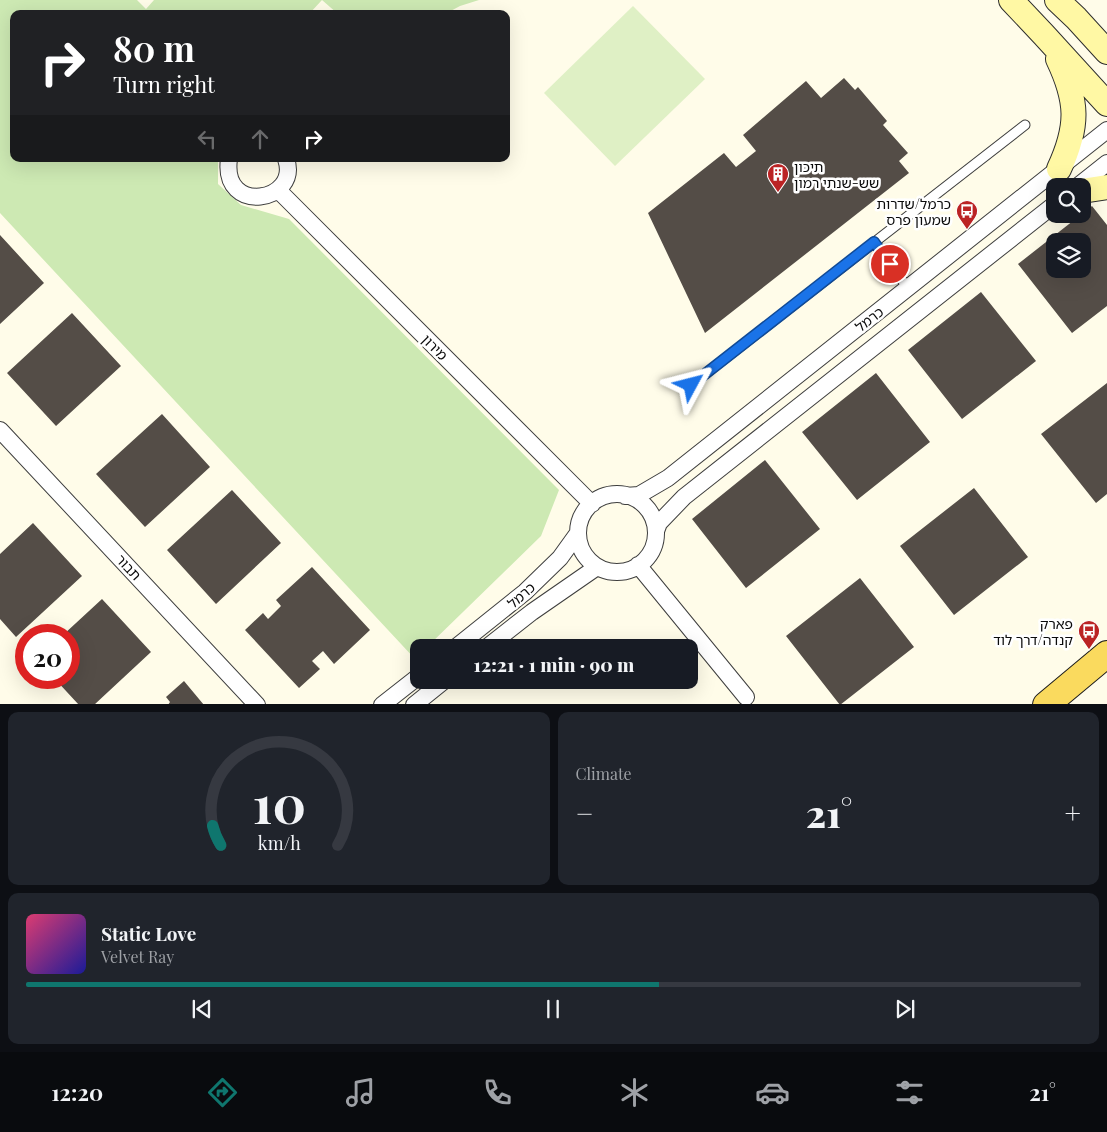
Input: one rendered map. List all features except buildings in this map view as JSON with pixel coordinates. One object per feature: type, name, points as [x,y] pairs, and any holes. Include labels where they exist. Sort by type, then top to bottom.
[{"type":"main road","points":[[1046,704],[1107,654]]},
{"type":"street","points":[[1011,0],[1107,104]]},
{"type":"street","points":[[1057,0],[1107,52]]},
{"type":"street","points":[[1049,39],[1067,78],[1073,101],[1074,121],[1070,143],[1059,168]]},
{"type":"street","name":"כרמל","points":[[625,496],[639,495],[668,478],[1107,130]]},
{"type":"street","points":[[229,162],[230,178],[234,186],[250,197],[260,198],[278,190],[284,182],[288,173],[286,162]]},
{"type":"street","points":[[1088,178],[1107,163]]},
{"type":"street","points":[[1091,190],[1107,187]]},
{"type":"street","name":"מירון","points":[[278,190],[592,504]]},
{"type":"street","name":"כרמל","points":[[656,531],[659,523],[684,497],[1046,211]]},
{"type":"street","name":"תבור","points":[[0,430],[257,704]]},
{"type":"street","points":[[610,495],[625,496],[639,501],[645,506],[654,520],[655,542],[651,553],[644,562],[633,569],[622,572],[609,572],[598,567],[584,555],[578,533],[580,523],[584,512],[600,498],[610,495]]},
{"type":"street","name":"כרמל","points":[[466,639],[526,592],[560,558],[578,533]]},
{"type":"street","points":[[638,565],[746,697]]},
{"type":"street","name":"כרמל","points":[[498,639],[532,612],[598,567]]},
{"type":"street","points":[[382,704],[410,683]]},
{"type":"street","points":[[414,704],[433,689]]},
{"type":"lane","points":[[691,385],[1025,124]]},
{"type":"lane","points":[[874,242],[908,288]]},
{"type":"green space","points":[[0,0],[137,0],[146,9],[154,0],[322,0],[313,10],[10,10],[10,162],[218,162],[218,184],[241,205],[289,219],[559,490],[541,536],[435,639],[410,639],[410,654],[0,213]]},
{"type":"green space","points":[[322,0],[479,0],[452,10],[333,10]]},
{"type":"green space","points":[[633,6],[705,79],[615,166],[544,93]]},
{"type":"place","name":"תיכון שש-שנתי רמון","points":[[778,193]]},
{"type":"place","name":"כרמל/שדרות שמעון פרס","points":[[967,230]]},
{"type":"place","name":"פארק קנדה/דרך לוד","points":[[1089,650]]},
{"type":"route","points":[[691,385],[874,242],[890,264]]}]
